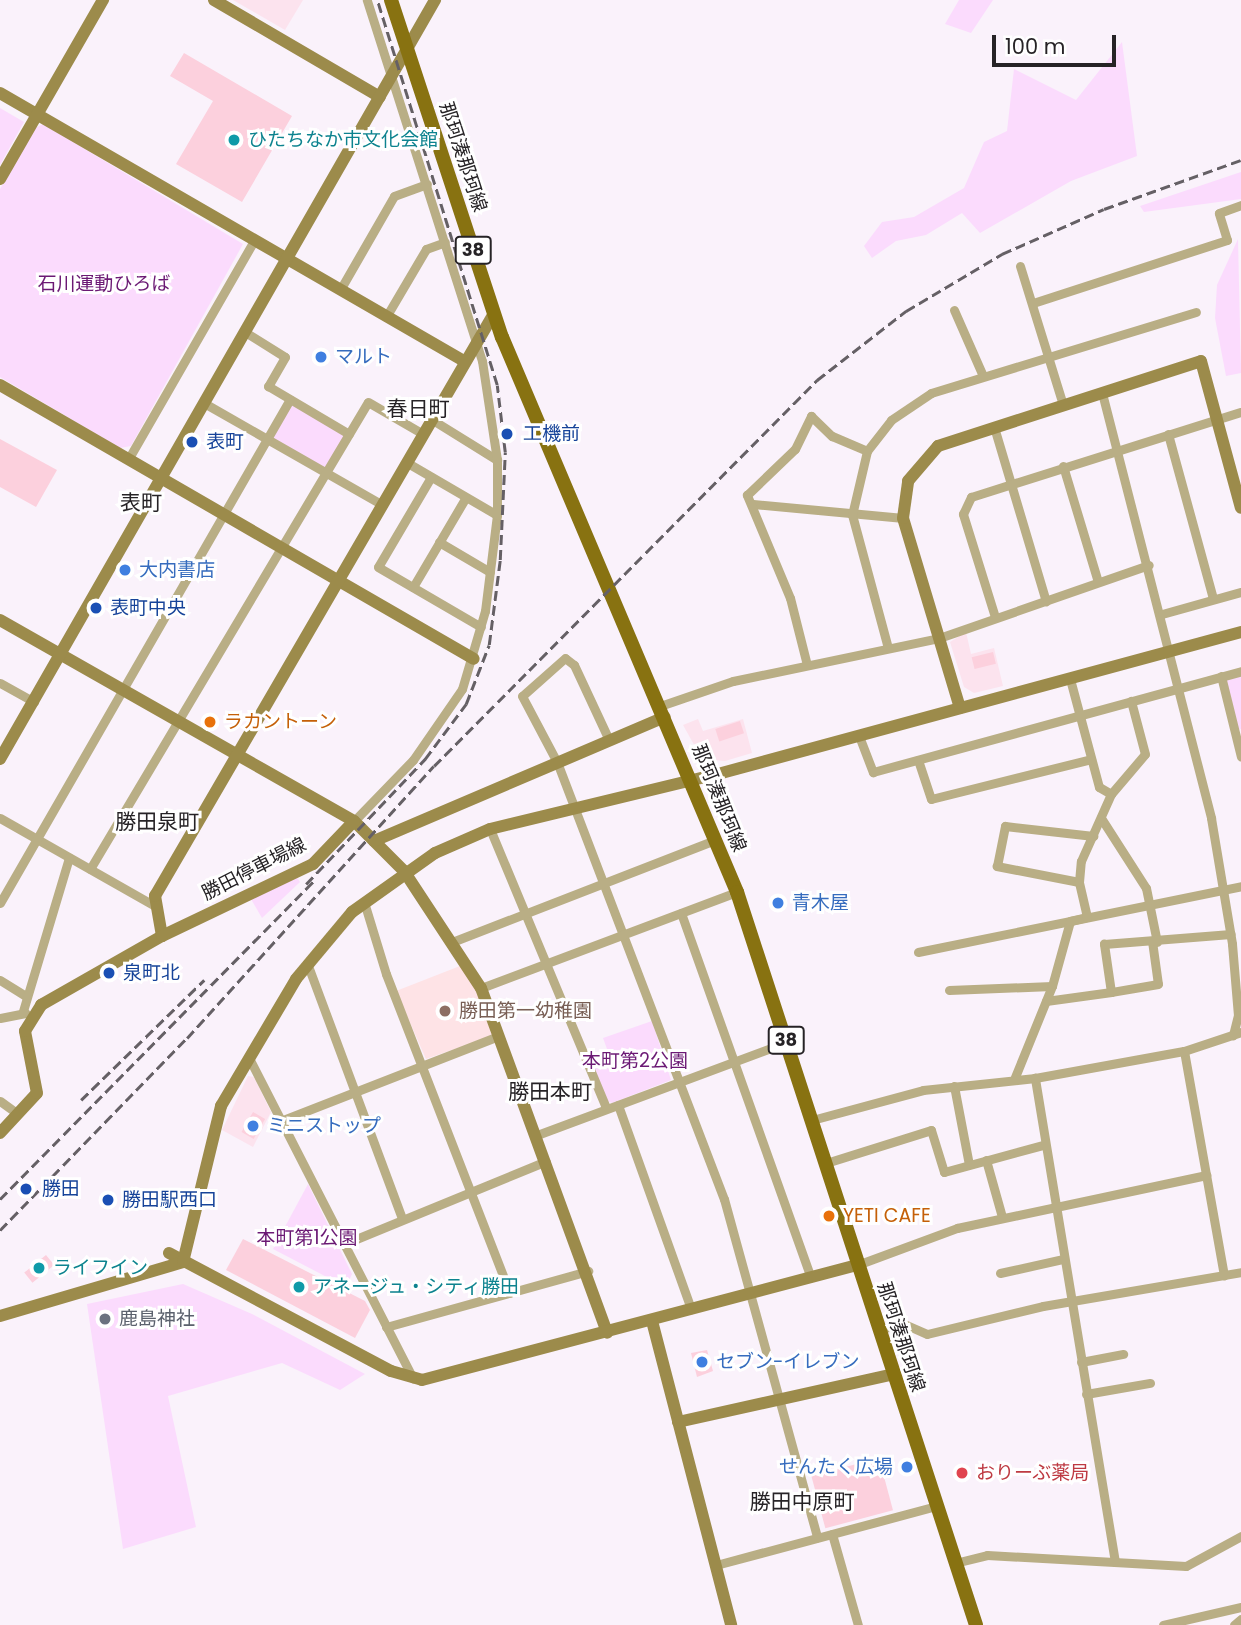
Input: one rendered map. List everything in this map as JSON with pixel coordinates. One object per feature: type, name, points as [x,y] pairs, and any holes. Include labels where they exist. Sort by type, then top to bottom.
[{"type":"main road","name":"那珂湊那珂線","points":[[391,0],[493,315],[737,892],[976,1625]]},
{"type":"street","points":[[0,179],[103,0]]},
{"type":"street","points":[[214,0],[380,97]]},
{"type":"street","points":[[354,821],[433,734],[455,703],[474,659],[497,515],[497,460],[477,342],[367,0]]},
{"type":"street","points":[[0,759],[435,0]]},
{"type":"street","points":[[0,93],[464,361]]},
{"type":"street","points":[[340,290],[394,196],[427,184]]},
{"type":"street","points":[[1033,303],[1227,240],[1219,212],[1241,205]]},
{"type":"street","points":[[129,458],[254,241]]},
{"type":"street","points":[[387,317],[426,248],[445,242]]},
{"type":"street","points":[[1020,266],[1063,405]]},
{"type":"street","points":[[954,310],[983,376]]},
{"type":"street","points":[[888,648],[852,515],[867,451],[891,420],[922,398],[983,376],[1196,312]]},
{"type":"street","points":[[153,905],[237,753],[493,315]]},
{"type":"street","points":[[245,332],[285,357],[268,386],[349,434]]},
{"type":"street","points":[[960,708],[903,518],[905,492],[920,462],[947,442],[1201,361],[1241,508]]},
{"type":"street","points":[[0,385],[226,513],[474,659]]},
{"type":"street","points":[[812,1120],[954,1086],[1015,1077],[1035,1078],[1184,1051],[1237,1034],[1238,1015],[1225,889],[1172,651],[1101,393]]},
{"type":"street","points":[[0,903],[290,399]]},
{"type":"street","points":[[90,869],[368,402],[423,434]]},
{"type":"street","points":[[204,403],[383,505]]},
{"type":"street","points":[[995,617],[964,505],[1010,481],[1241,412]]},
{"type":"street","points":[[807,665],[790,598],[747,495],[795,449],[811,416],[832,436],[867,451]]},
{"type":"street","points":[[431,419],[497,460]]},
{"type":"street","points":[[994,427],[1046,601]]},
{"type":"street","points":[[1168,435],[1213,599]]},
{"type":"street","points":[[406,462],[497,515]]},
{"type":"street","points":[[1063,466],[1098,582]]},
{"type":"street","points":[[431,477],[378,567],[481,627]]},
{"type":"street","points":[[413,587],[466,497]]},
{"type":"street","points":[[752,504],[903,518]]},
{"type":"street","points":[[439,542],[490,572]]},
{"type":"street","points":[[374,841],[609,740],[662,712],[733,681],[939,638],[1149,565]]},
{"type":"street","points":[[1162,614],[1241,592]]},
{"type":"street","points":[[0,620],[61,652],[354,821],[404,871],[481,988],[588,1271],[607,1333]]},
{"type":"street","points":[[183,1262],[216,1118],[249,1058],[307,963],[364,902],[404,871],[489,829],[859,736],[1241,632]]},
{"type":"street","points":[[609,740],[574,665],[565,658],[522,696],[557,762],[679,1081],[751,1292],[817,1538]]},
{"type":"street","points":[[859,736],[873,772],[1241,671]]},
{"type":"street","points":[[1221,676],[1241,758]]},
{"type":"street","points":[[1070,679],[1099,786],[1111,794]]},
{"type":"street","points":[[1,687],[34,702]]},
{"type":"street","points":[[1087,917],[1079,882],[1093,836],[1111,794],[1145,754],[1131,701]]},
{"type":"street","points":[[918,760],[930,799],[1091,759]]},
{"type":"street","points":[[0,818],[153,905],[162,936]]},
{"type":"street","points":[[1046,1002],[1158,984],[1150,903],[1101,818]]},
{"type":"street","name":"勝田停車場線","points":[[27,1014],[162,936],[313,864],[354,821]]},
{"type":"street","points":[[1079,882],[997,866],[1005,825],[1093,836]]},
{"type":"street","points":[[489,829],[607,1108]]},
{"type":"street","points":[[452,942],[604,885],[715,839]]},
{"type":"street","points":[[0,1133],[37,1093],[26,1041],[26,996],[69,858]]},
{"type":"street","points":[[918,952],[1241,886]]},
{"type":"street","points":[[481,988],[737,892]]},
{"type":"street","points":[[364,902],[386,974],[425,1065],[510,1293]]},
{"type":"street","points":[[681,913],[811,1278]]},
{"type":"street","points":[[1015,1077],[1052,986],[1070,921]]},
{"type":"street","points":[[1111,992],[1104,944],[1231,934]]},
{"type":"street","points":[[307,963],[402,1219]]},
{"type":"street","points":[[0,980],[26,996]]},
{"type":"street","points":[[949,990],[1052,986]]},
{"type":"street","points":[[0,1018],[27,1014]]},
{"type":"street","points":[[282,1120],[499,1036]]},
{"type":"street","points":[[537,1135],[787,1042]]},
{"type":"street","points":[[1184,1051],[1224,1275]]},
{"type":"street","points":[[249,1058],[413,1380]]},
{"type":"street","points":[[1035,1078],[1052,1204],[1115,1562]]},
{"type":"street","points":[[954,1086],[969,1165]]},
{"type":"street","points":[[0,1101],[18,1114]]},
{"type":"street","points":[[618,1105],[691,1309]]},
{"type":"street","points":[[826,1163],[931,1130],[944,1172],[1043,1145]]},
{"type":"street","points":[[986,1160],[1002,1217]]},
{"type":"street","points":[[344,1244],[546,1161]]},
{"type":"street","points":[[169,1253],[413,1380],[607,1333],[751,1292],[811,1278],[1002,1217],[1052,1204],[1206,1175]]},
{"type":"street","points":[[1000,1273],[1063,1259]]},
{"type":"street","points":[[0,1315],[183,1262]]},
{"type":"street","points":[[386,1327],[588,1271]]},
{"type":"street","points":[[879,1330],[902,1323],[927,1334],[1071,1303],[1241,1272]]},
{"type":"street","points":[[652,1321],[731,1625]]},
{"type":"street","points":[[1081,1362],[1124,1354]]},
{"type":"street","points":[[678,1422],[781,1404],[894,1374]]},
{"type":"street","points":[[1086,1394],[1150,1383]]},
{"type":"street","points":[[716,1565],[936,1506]]},
{"type":"street","points":[[832,1534],[858,1625]]},
{"type":"street","points":[[955,1563],[987,1555],[1186,1566],[1241,1536]]},
{"type":"street","points":[[1163,1625],[1241,1607]]},
{"type":"street","points":[[1234,1625],[1241,1619]]},
{"type":"shaded area","points":[[233,0],[303,0],[285,30]]},
{"type":"shaded area","points":[[966,632],[971,654],[994,648],[1003,686],[974,693],[964,687],[950,642]]},
{"type":"shaded area","points":[[698,719],[703,731],[743,719],[752,753],[725,761],[702,759],[683,725]]},
{"type":"shaded area","name":"勝田第一幼稚園","points":[[460,966],[477,989],[492,1036],[426,1059],[396,991]]},
{"type":"shaded area","points":[[248,1076],[254,1077],[271,1112],[253,1147],[222,1130]]},
{"type":"green space","points":[[959,0],[993,0],[971,33],[945,24]]},
{"type":"green space","points":[[1122,42],[1137,156],[1071,181],[980,233],[962,213],[926,235],[896,241],[872,258],[864,246],[882,222],[914,217],[964,188],[984,142],[1007,131],[1014,69],[1076,100]]},
{"type":"green space","points":[[0,108],[24,122],[0,165]]},
{"type":"green space","name":"石川運動ひろば","points":[[43,124],[243,244],[131,446],[120,448],[0,377],[0,189],[35,128]]},
{"type":"green space","points":[[1241,172],[1241,199],[1144,212],[1140,206]]},
{"type":"green space","points":[[1238,239],[1241,373],[1226,376],[1215,318],[1217,285]]},
{"type":"green space","points":[[290,399],[349,435],[325,475],[266,439]]},
{"type":"green space","points":[[1241,676],[1241,729],[1237,730],[1226,680]]},
{"type":"green space","points":[[296,876],[300,882],[262,918],[251,899]]},
{"type":"green space","name":"本町第2公園","points":[[652,1021],[671,1080],[612,1103],[605,1100],[588,1057],[607,1049],[603,1038]]},
{"type":"green space","name":"本町第1公園","points":[[308,1184],[352,1274],[346,1287],[273,1249]]},
{"type":"green space","points":[[183,1284],[252,1314],[365,1374],[340,1390],[282,1363],[168,1396],[196,1527],[123,1549],[87,1304]]},
{"type":"building","name":"ひたちなか市文化会館","points":[[184,53],[292,116],[242,202],[176,164],[213,101],[170,76]]},
{"type":"building","points":[[0,439],[57,470],[36,507],[0,487]]},
{"type":"building","points":[[993,652],[996,664],[975,669],[972,657]]},
{"type":"building","points":[[740,721],[744,733],[719,741],[715,729]]},
{"type":"building","name":"ミニストップ","points":[[253,1112],[265,1119],[254,1139],[242,1132]]},
{"type":"building","name":"アネージュ・シティ勝田","points":[[243,1239],[365,1301],[370,1310],[355,1338],[226,1270]]},
{"type":"building","name":"ライフイン","points":[[46,1255],[54,1265],[32,1283],[24,1273]]},
{"type":"building","name":"セブン-イレブン","points":[[707,1350],[713,1371],[697,1377],[691,1353]]},
{"type":"building","points":[[879,1458],[893,1510],[825,1528],[811,1476]]},
{"type":"railway","points":[[306,884],[425,759],[466,704],[489,645],[500,560],[505,452],[497,385],[377,0]]},
{"type":"railway","points":[[0,1230],[187,1038],[434,766],[817,380],[906,311],[1002,254],[1104,209],[1241,160]]},
{"type":"railway","points":[[0,1199],[315,880]]},
{"type":"railway","points":[[81,1100],[204,980]]},
{"type":"place","name":"ひたちなか市文化会館","points":[[234,140]]},
{"type":"place","name":"マルト","points":[[321,357]]},
{"type":"place","name":"工機前","points":[[507,434]]},
{"type":"place","name":"表町","points":[[192,442]]},
{"type":"place","name":"大内書店","points":[[125,570]]},
{"type":"place","name":"表町中央","points":[[96,608]]},
{"type":"place","name":"ラカントーン","points":[[210,722]]},
{"type":"place","name":"青木屋","points":[[778,903]]},
{"type":"place","name":"泉町北","points":[[109,973]]},
{"type":"place","name":"勝田第一幼稚園","points":[[445,1011]]},
{"type":"place","name":"ミニストップ","points":[[253,1126]]},
{"type":"place","name":"勝田","points":[[26,1189]]},
{"type":"place","name":"勝田駅西口","points":[[108,1200]]},
{"type":"place","name":"YETI CAFE","points":[[829,1216]]},
{"type":"place","name":"ライフイン","points":[[39,1268]]},
{"type":"place","name":"アネージュ・シティ勝田","points":[[299,1287]]},
{"type":"place","name":"鹿島神社","points":[[105,1319]]},
{"type":"place","name":"セブン-イレブン","points":[[702,1362]]},
{"type":"place","name":"せんたく広場","points":[[907,1467]]},
{"type":"place","name":"おりーぶ薬局","points":[[962,1473]]},
{"type":"district","name":"春日町","points":[[418,409]]},
{"type":"district","name":"表町","points":[[141,503]]},
{"type":"district","name":"勝田泉町","points":[[157,822]]},
{"type":"district","name":"勝田本町","points":[[550,1092]]},
{"type":"district","name":"勝田中原町","points":[[802,1502]]}]
